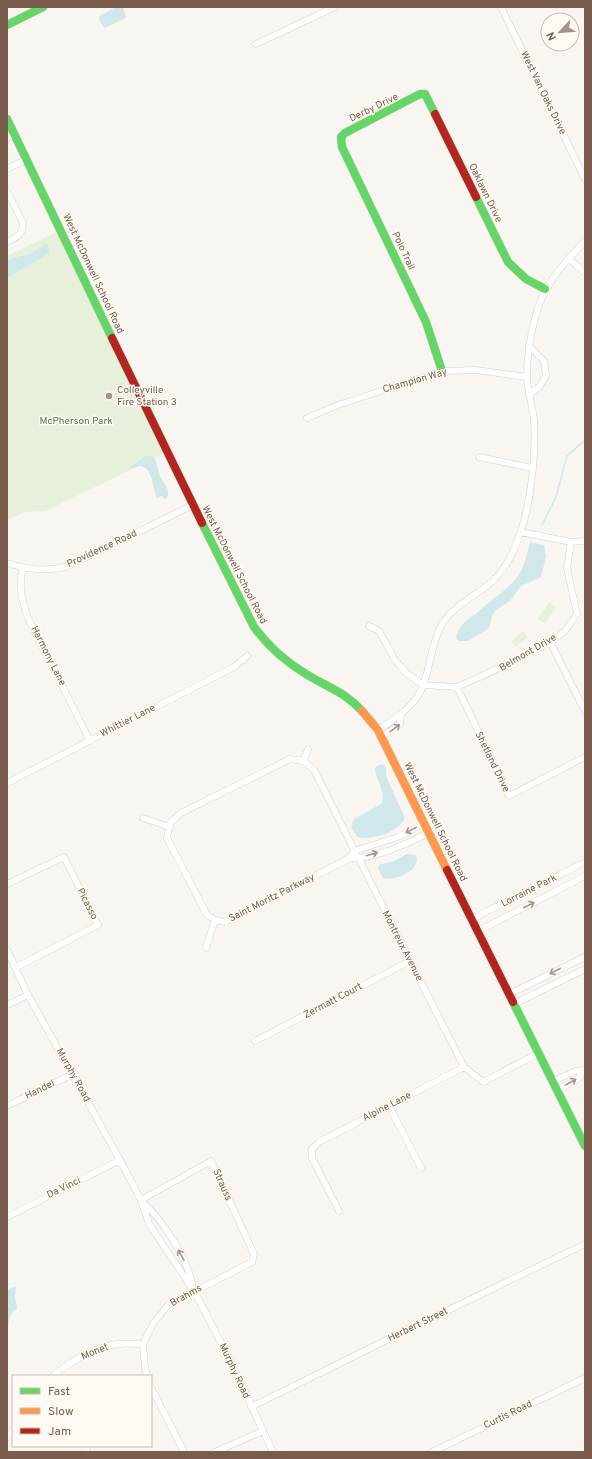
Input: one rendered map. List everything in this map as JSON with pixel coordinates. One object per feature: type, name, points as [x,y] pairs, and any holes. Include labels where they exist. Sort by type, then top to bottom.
[{"type":"main road","points":[[8,25],[43,7]]},
{"type":"main road","name":"Derby Drive","points":[[340,142],[341,137],[345,133],[420,94]]},
{"type":"main road","name":"Oaklawn Drive","points":[[420,94],[424,94],[430,104],[508,262],[526,279],[546,289]]},
{"type":"main road","name":"West McDonwell School Road","points":[[7,119],[193,505],[260,636],[297,669],[344,694],[366,714],[380,734],[585,1146]]},
{"type":"main road","name":"Polo Trail","points":[[340,142],[426,322],[442,371]]},
{"type":"street","points":[[256,44],[335,7]]},
{"type":"street","name":"West Van Oaks Drive","points":[[501,7],[585,179]]},
{"type":"street","points":[[7,138],[15,134]]},
{"type":"street","points":[[7,169],[27,159]]},
{"type":"street","points":[[7,192],[23,223],[21,234],[7,242]]},
{"type":"street","points":[[380,734],[400,724],[402,715],[416,699],[423,684],[434,644],[441,627],[455,610],[500,573],[514,552],[521,532],[532,468],[534,420],[527,377],[529,346],[536,317],[546,289],[568,258],[585,241]]},
{"type":"street","points":[[568,258],[585,273]]},
{"type":"street","points":[[529,346],[544,361],[546,376],[539,386],[529,394]]},
{"type":"street","name":"Champion Way","points":[[307,418],[338,405],[442,371],[476,370],[527,377]]},
{"type":"street","points":[[479,458],[532,468]]},
{"type":"street","name":"Providence Road","points":[[7,563],[23,568],[44,571],[66,567],[193,505]]},
{"type":"street","points":[[521,532],[571,542],[585,542]]},
{"type":"street","name":"Belmont Drive","points":[[423,684],[456,687],[500,669],[550,642],[565,631],[577,614],[567,568],[571,542]]},
{"type":"street","name":"Harmony Lane","points":[[23,568],[19,582],[21,597],[28,618],[90,741]]},
{"type":"street","points":[[369,626],[379,631],[396,660],[406,673],[423,684]]},
{"type":"street","points":[[550,642],[585,711]]},
{"type":"street","name":"Whittier Lane","points":[[8,781],[234,668],[247,656]]},
{"type":"street","name":"Shetland Drive","points":[[456,687],[509,796],[549,777],[585,757]]},
{"type":"street","points":[[143,818],[170,827],[170,823],[181,813],[290,759],[304,761],[308,749]]},
{"type":"street","name":"Montreux Avenue","points":[[304,761],[314,770],[464,1067],[483,1082],[539,1053]]},
{"type":"street","points":[[354,851],[398,837],[425,823]]},
{"type":"street","name":"Saint Moritz Parkway","points":[[170,827],[167,838],[207,915],[215,920],[225,922],[348,859],[354,851]]},
{"type":"street","name":"Saint Moritz Parkway","points":[[348,859],[358,859],[400,847],[429,834]]},
{"type":"street","name":"Picasso","points":[[7,884],[64,857],[98,925],[15,968]]},
{"type":"street","name":"Lorraine Park","points":[[472,919],[585,862]]},
{"type":"street","name":"Lorraine Park","points":[[478,931],[585,876]]},
{"type":"street","points":[[495,908],[501,919]]},
{"type":"street","points":[[206,948],[215,920]]},
{"type":"street","name":"Murphy Road","points":[[7,950],[28,995],[73,1074],[141,1200],[149,1224],[194,1291],[229,1358],[273,1452]]},
{"type":"street","points":[[509,994],[585,957]]},
{"type":"street","name":"Zermatt Court","points":[[256,1041],[410,961]]},
{"type":"street","points":[[514,1004],[585,969]]},
{"type":"street","points":[[534,982],[539,992]]},
{"type":"street","points":[[7,1005],[28,995]]},
{"type":"street","name":"Alpine Lane","points":[[339,1211],[312,1158],[312,1149],[319,1142],[464,1067]]},
{"type":"street","points":[[553,1082],[576,1071],[584,1071]]},
{"type":"street","points":[[557,1090],[579,1078],[584,1071]]},
{"type":"street","name":"Handel","points":[[7,1106],[73,1074]]},
{"type":"street","points":[[389,1106],[421,1168]]},
{"type":"street","name":"Da Vinci","points":[[7,1216],[120,1160]]},
{"type":"street","name":"Strauss","points":[[141,1200],[211,1160],[254,1254],[252,1262]]},
{"type":"street","name":"Murphy Road","points":[[141,1200],[148,1206],[177,1248],[192,1278],[194,1291]]},
{"type":"street","name":"Herbert Street","points":[[251,1407],[585,1244]]},
{"type":"street","name":"Brahms","points":[[147,1375],[144,1368],[143,1344],[153,1324],[168,1305],[252,1262]]},
{"type":"street","name":"Monet","points":[[54,1375],[64,1367],[91,1352],[117,1344],[143,1344]]},
{"type":"street","name":"Curtis Road","points":[[432,1452],[585,1378]]},
{"type":"street","points":[[152,1389],[184,1452]]},
{"type":"street","points":[[215,1452],[263,1431]]},
{"type":"green space","name":"McPherson Park","points":[[61,230],[167,452],[46,511],[24,512],[7,520],[7,256]]},
{"type":"green space","points":[[549,602],[556,607],[545,624],[538,619]]},
{"type":"green space","points":[[523,631],[528,637],[516,647],[511,642]]},
{"type":"water","points":[[116,7],[123,7],[126,18],[105,28],[100,22],[99,16]]},
{"type":"water","points":[[44,244],[48,245],[49,253],[7,278],[7,260],[31,254]]},
{"type":"water","points":[[146,456],[152,456],[155,459],[160,476],[168,490],[168,496],[164,499],[162,496],[157,498],[152,479],[146,468],[140,466],[127,469]]},
{"type":"water","points":[[530,542],[544,545],[546,556],[541,577],[521,586],[510,601],[496,610],[492,616],[488,629],[468,641],[459,641],[456,638],[463,624],[512,584],[521,572]]},
{"type":"water","points":[[382,764],[386,767],[386,776],[405,818],[397,827],[384,834],[370,838],[357,837],[351,827],[354,819],[381,804],[383,800],[382,791],[375,769],[377,766]]},
{"type":"water","points":[[407,854],[416,855],[417,861],[411,870],[399,877],[388,879],[383,878],[378,868],[379,865],[394,861]]},
{"type":"water","points":[[16,1286],[15,1297],[17,1308],[11,1314],[7,1330],[7,1290]]},
{"type":"waterway","points":[[542,525],[556,497],[567,456],[585,440]]},
{"type":"traffic: fast","points":[[7,25],[43,7]]},
{"type":"traffic: fast","points":[[435,114],[425,94],[420,94],[345,133],[341,137],[342,147],[426,322],[442,371]]},
{"type":"traffic: fast","points":[[7,119],[112,338]]},
{"type":"traffic: fast","points":[[476,197],[508,262],[526,279],[545,289]]},
{"type":"traffic: fast","points":[[202,523],[254,627],[259,634],[271,647],[291,664],[342,694],[356,704],[362,711]]},
{"type":"traffic: fast","points":[[513,1002],[585,1146]]},
{"type":"traffic: slow","points":[[362,711],[378,730],[447,870]]},
{"type":"traffic: jam","points":[[435,114],[476,197]]},
{"type":"traffic: jam","points":[[112,338],[202,523]]},
{"type":"traffic: jam","points":[[447,870],[513,1002]]},
{"type":"place","name":"Colleyville Fire Station 3","points":[[109,396]]}]
